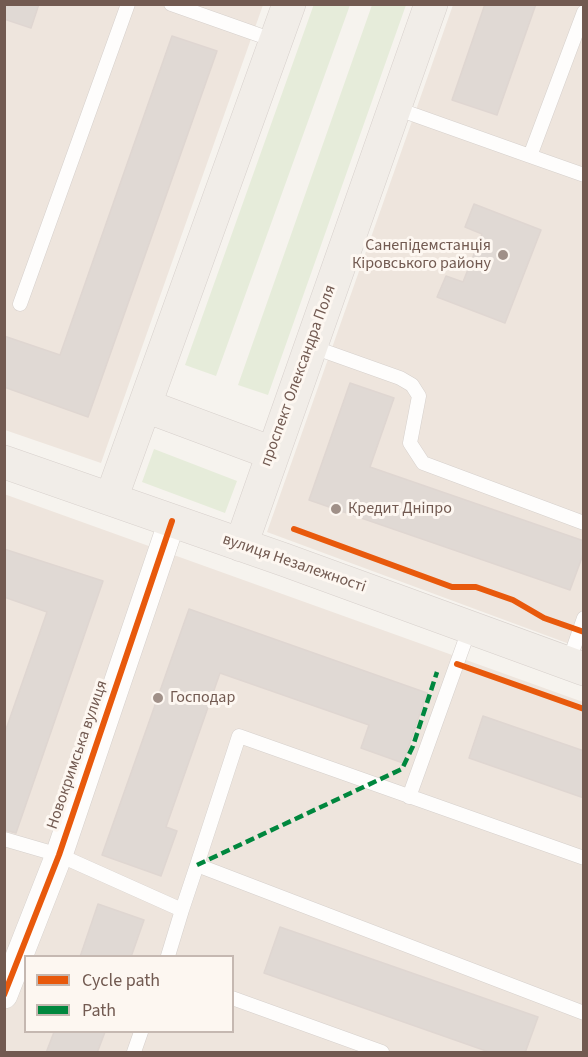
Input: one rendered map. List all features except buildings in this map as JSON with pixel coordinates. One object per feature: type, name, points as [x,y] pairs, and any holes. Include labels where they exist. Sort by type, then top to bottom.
[{"type":"main road","points":[[111,499],[289,4]]},
{"type":"main road","name":"проспект Олександра Поля","points":[[241,545],[431,4]]},
{"type":"main road","points":[[146,406],[272,453]]},
{"type":"main road","name":"вулиця Незалежності","points":[[4,462],[576,666]]},
{"type":"street","name":"Новокримська вулиця","points":[[4,995],[59,855],[172,521]]},
{"type":"lane","points":[[20,304],[128,4]]},
{"type":"lane","points":[[171,4],[276,41]]},
{"type":"lane","points":[[530,156],[578,44],[584,12]]},
{"type":"lane","points":[[394,107],[584,175]]},
{"type":"lane","points":[[310,346],[400,378],[412,385],[419,396],[410,443],[423,463],[584,523]]},
{"type":"lane","points":[[576,666],[584,618]]},
{"type":"lane","points":[[409,796],[470,627]]},
{"type":"lane","points":[[169,955],[239,736],[584,858]]},
{"type":"lane","points":[[4,839],[59,855],[182,910]]},
{"type":"lane","points":[[197,866],[584,1013]]},
{"type":"lane","points":[[234,999],[382,1053]]},
{"type":"lane","points":[[134,1053],[141,1033]]},
{"type":"shaded area","points":[[5,5],[263,5],[101,463],[5,430]]},
{"type":"shaded area","points":[[453,5],[583,5],[583,649],[267,532]]},
{"type":"shaded area","points":[[4,494],[583,702],[583,1052],[5,1052]]},
{"type":"green space","points":[[314,4],[350,5],[216,376],[185,365]]},
{"type":"green space","points":[[372,5],[406,5],[268,395],[238,385]]},
{"type":"green space","points":[[154,449],[237,481],[225,513],[142,482]]},
{"type":"marked path","points":[[197,865],[402,769],[413,746],[437,672]]},
{"type":"cycle path","points":[[4,995],[59,855],[172,521]]},
{"type":"cycle path","points":[[294,529],[452,587],[476,587],[513,600],[544,618],[584,632]]},
{"type":"cycle path","points":[[457,664],[584,709]]},
{"type":"place","name":"Санепідемстанція Кіровського району","points":[[503,255]]},
{"type":"place","name":"Кредит Дніпро","points":[[336,509]]},
{"type":"place","name":"Господар","points":[[158,698]]}]
